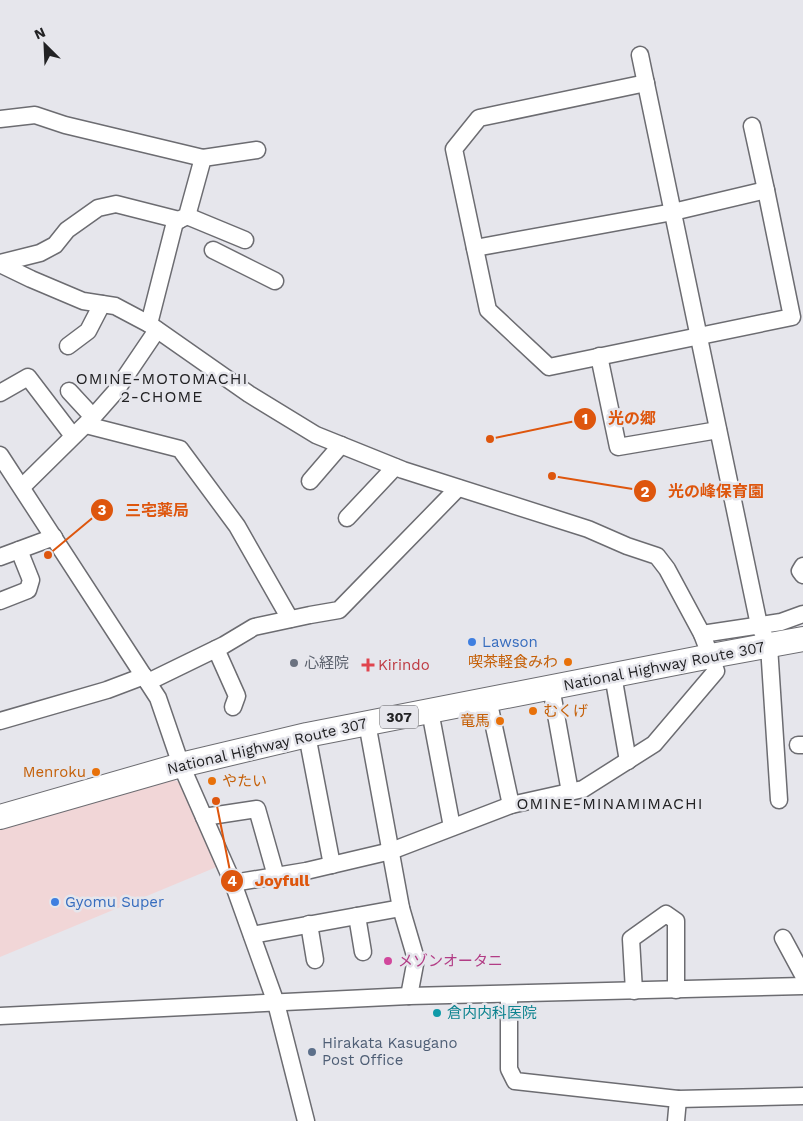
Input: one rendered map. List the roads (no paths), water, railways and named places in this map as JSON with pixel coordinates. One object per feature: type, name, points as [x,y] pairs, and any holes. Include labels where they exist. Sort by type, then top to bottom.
[{"type":"highway","name":"National Highway Route 307","points":[[0,817],[182,765],[307,735],[803,639]]},
{"type":"street","points":[[640,55],[759,625],[769,646],[779,800]]},
{"type":"street","points":[[646,83],[479,118],[454,149],[488,310],[548,367],[792,318],[752,126]]},
{"type":"street","points":[[0,119],[35,115],[65,125],[203,158],[257,150]]},
{"type":"street","points":[[22,487],[90,421],[115,392],[153,327],[175,222],[183,218],[203,158]]},
{"type":"street","points":[[475,248],[673,212],[766,190]]},
{"type":"street","points":[[0,263],[40,253],[55,245],[68,230],[98,208],[116,204],[183,218],[238,237],[219,252],[276,281]]},
{"type":"street","points":[[0,263],[31,279],[83,301],[115,306],[153,327],[249,394],[316,435],[395,467],[588,529],[627,546],[657,556],[667,569],[702,634],[711,656],[716,671],[654,744],[583,789],[511,805],[452,826],[391,851],[332,865],[234,883]]},
{"type":"street","points":[[68,346],[88,331],[102,304]]},
{"type":"street","points":[[599,356],[618,448],[718,430]]},
{"type":"street","points":[[0,393],[28,377],[73,436]]},
{"type":"street","points":[[69,391],[90,421],[180,449],[236,526],[290,619]]},
{"type":"street","points":[[310,481],[341,445]]},
{"type":"street","points":[[0,455],[158,698],[182,765],[234,883],[276,1003],[306,1121]]},
{"type":"street","points":[[347,518],[395,467]]},
{"type":"street","points":[[0,721],[146,679],[216,649],[254,627],[339,610],[458,488]]},
{"type":"street","points":[[0,557],[54,537]]},
{"type":"street","points":[[0,601],[28,590],[31,580],[19,550]]},
{"type":"street","points":[[803,566],[800,571],[803,575]]},
{"type":"street","points":[[702,634],[781,622],[803,614]]},
{"type":"street","points":[[216,649],[237,696],[233,707]]},
{"type":"street","points":[[613,675],[628,761]]},
{"type":"street","points":[[551,687],[570,792]]},
{"type":"street","points":[[488,699],[511,805]]},
{"type":"street","points":[[430,710],[452,826]]},
{"type":"street","points":[[367,723],[401,908],[416,960],[409,996]]},
{"type":"street","points":[[307,735],[332,865]]},
{"type":"street","points":[[204,817],[257,809],[276,876]]},
{"type":"street","points":[[252,935],[401,908]]},
{"type":"street","points":[[634,991],[631,939],[666,914],[676,921],[676,990]]},
{"type":"street","points":[[358,916],[363,952]]},
{"type":"street","points":[[309,924],[315,960]]},
{"type":"street","points":[[783,938],[803,974]]},
{"type":"street","points":[[0,1016],[409,996],[803,986]]},
{"type":"street","points":[[509,994],[509,1069],[515,1081],[678,1099],[803,1096]]},
{"type":"street","points":[[676,1121],[678,1099]]},
{"type":"place","name":"光の郷","points":[[490,439]]},
{"type":"place","name":"光の峰保育園","points":[[552,476]]},
{"type":"place","name":"三宅薬局","points":[[48,555]]},
{"type":"place","name":"Lawson","points":[[472,642]]},
{"type":"place","name":"喫茶軽食みわ","points":[[568,662]]},
{"type":"place","name":"心経院","points":[[294,663]]},
{"type":"place","name":"Kirindo","points":[[368,665]]},
{"type":"place","name":"むくげ","points":[[533,711]]},
{"type":"place","name":"竜馬","points":[[500,721]]},
{"type":"place","name":"Menroku","points":[[96,772]]},
{"type":"place","name":"やたい","points":[[212,781]]},
{"type":"place","name":"Joyfull","points":[[216,801]]},
{"type":"place","name":"Gyomu Super","points":[[55,902]]},
{"type":"place","name":"メゾンオータニ","points":[[388,961]]},
{"type":"place","name":"倉内内科医院","points":[[437,1013]]},
{"type":"place","name":"Hirakata Kasugano Post Office","points":[[312,1052]]},
{"type":"district","name":"OMINE-MOTOMACHI 2-CHOME","points":[[162,387]]},
{"type":"district","name":"OMINE-MINAMIMACHI","points":[[610,803]]}]
